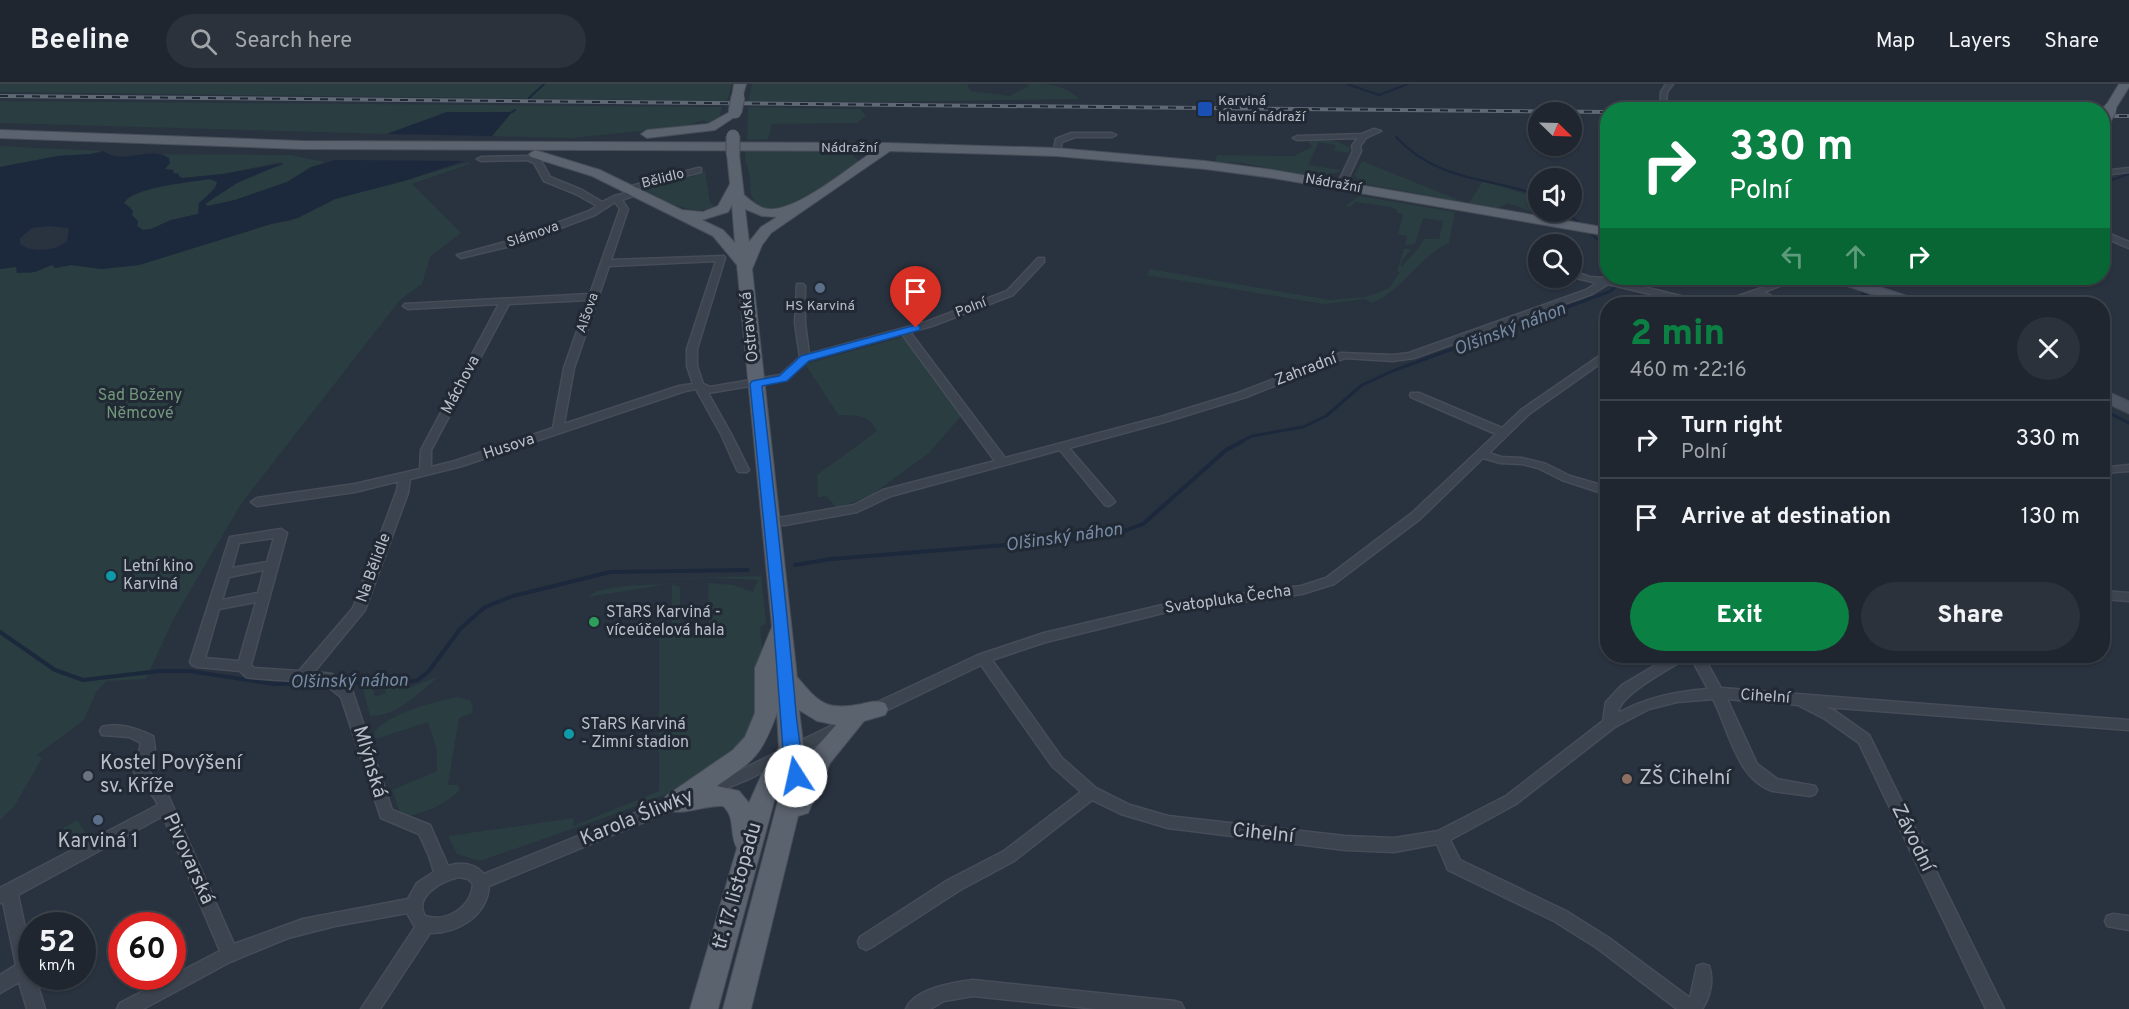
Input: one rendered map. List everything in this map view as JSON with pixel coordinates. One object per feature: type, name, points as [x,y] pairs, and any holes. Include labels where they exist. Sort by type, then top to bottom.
[{"type":"main road","name":"Ostravská","points":[[740,84],[733,135],[735,190],[782,624],[791,750]]},
{"type":"main road","points":[[2110,109],[2125,84]]},
{"type":"main road","points":[[535,141],[700,129],[716,126],[735,112]]},
{"type":"main road","points":[[0,134],[301,145],[434,147],[640,144]]},
{"type":"main road","points":[[223,141],[535,141],[887,147]]},
{"type":"main road","points":[[597,173],[593,164],[599,156],[640,144]]},
{"type":"main road","name":"Nádražní","points":[[640,144],[1056,152],[1205,165],[1341,185],[1600,231]]},
{"type":"main road","points":[[580,167],[592,157],[618,146]]},
{"type":"main road","points":[[434,147],[527,152],[547,156],[597,173],[721,235],[743,269]]},
{"type":"main road","points":[[806,147],[853,152],[863,159],[863,166]]},
{"type":"main road","points":[[743,269],[763,233],[863,166],[887,147]]},
{"type":"main road","points":[[863,166],[885,155],[925,148]]},
{"type":"main road","points":[[681,213],[698,216],[719,211],[724,208],[735,190],[750,208],[759,212],[777,213],[801,206]]},
{"type":"main road","points":[[675,803],[741,757],[755,742],[766,713],[766,668],[782,624]]},
{"type":"main road","points":[[786,679],[807,706],[826,716],[843,717],[877,709]]},
{"type":"main road","points":[[778,852],[815,768],[827,748],[853,720]]},
{"type":"main road","name":"tř. 17. listopadu","points":[[737,1009],[796,776],[791,750]]},
{"type":"main road","name":"tř. 17. listopadu","points":[[704,1009],[768,784],[791,750]]},
{"type":"main road","points":[[675,803],[716,794],[734,800],[739,804],[745,817],[747,855]]},
{"type":"street","points":[[1662,102],[1664,92],[1670,84]]},
{"type":"street","points":[[1297,138],[1363,136],[1377,131]]},
{"type":"street","points":[[1056,152],[1059,141],[1069,136],[1112,135]]},
{"type":"street","points":[[1356,146],[1363,136]]},
{"type":"street","points":[[1337,138],[1356,146],[1358,151],[1341,185]]},
{"type":"street","points":[[481,159],[513,158],[537,161],[547,178],[579,192],[602,206]]},
{"type":"street","name":"Bělidlo","points":[[632,190],[698,170]]},
{"type":"street","points":[[2110,172],[2129,170]]},
{"type":"street","name":"Slámova","points":[[461,255],[512,243],[592,213],[632,190]]},
{"type":"street","name":"Alšova","points":[[558,431],[568,368],[624,209],[617,198]]},
{"type":"street","points":[[2110,237],[2129,245]]},
{"type":"street","points":[[606,263],[721,258],[692,349],[692,366],[699,386],[743,470]]},
{"type":"street","name":"Polní","points":[[756,384],[783,378],[805,358],[929,324],[1010,293],[1041,260]]},
{"type":"street","points":[[1582,278],[1600,281]]},
{"type":"street","name":"Zahradní","points":[[770,521],[785,521],[857,508],[887,493],[1231,399],[1344,355],[1392,358],[1428,351],[1610,285]]},
{"type":"street","points":[[1624,285],[1673,297]]},
{"type":"street","points":[[1741,297],[1776,285]]},
{"type":"street","points":[[1871,285],[1899,297]]},
{"type":"street","points":[[800,286],[800,323],[805,358]]},
{"type":"street","points":[[1756,292],[1766,297]]},
{"type":"street","points":[[408,306],[593,297]]},
{"type":"street","name":"Máchova","points":[[425,471],[426,450],[505,302]]},
{"type":"street","points":[[904,331],[1002,462]]},
{"type":"street","name":"Svatopluka Čecha","points":[[791,750],[982,658],[1044,638],[1171,607],[1302,590],[1330,581],[1416,516],[1525,412],[1600,359]]},
{"type":"street","name":"Husova","points":[[257,502],[355,488],[458,464],[655,396],[699,386],[709,390],[756,384]]},
{"type":"street","points":[[1415,395],[1503,433]]},
{"type":"street","points":[[2110,398],[2129,408]]},
{"type":"street","points":[[1062,446],[1109,502]]},
{"type":"street","points":[[1481,454],[1500,460],[1522,461],[1542,466],[1566,478],[1600,489]]},
{"type":"street","points":[[2110,469],[2129,468]]},
{"type":"street","name":"Na Bělidle","points":[[302,677],[359,610],[402,493],[405,477]]},
{"type":"street","points":[[247,669],[263,596],[281,533],[234,540],[197,662],[302,677]]},
{"type":"street","points":[[224,574],[272,565]]},
{"type":"street","points":[[214,606],[263,596]]},
{"type":"street","points":[[2110,596],[2129,597]]},
{"type":"street","name":"Cihelní","points":[[982,658],[1057,762],[1091,792],[1126,810],[1146,817],[1212,828],[1374,844],[1394,845],[1440,837],[1511,800],[1610,723],[1645,705],[1677,696],[1717,693],[2129,725]]},
{"type":"street","points":[[1610,723],[1611,706],[1627,689],[1669,663]]},
{"type":"street","points":[[1701,663],[1717,693],[1750,768],[1773,786],[1810,790]]},
{"type":"street","name":"Mlýnská","points":[[302,677],[327,678],[348,694],[386,814],[425,830],[437,856],[442,874]]},
{"type":"street","name":"Závodní","points":[[1795,699],[1830,715],[1863,739],[1995,1009]]},
{"type":"street","name":"Pivovarská","points":[[107,731],[131,732],[148,740],[148,749],[141,772],[161,795],[230,955]]},
{"type":"street","name":"Karola Śliwky","points":[[481,882],[744,775],[791,750]]},
{"type":"street","points":[[866,942],[954,885],[1009,856],[1091,792]]},
{"type":"street","points":[[18,943],[4,894],[165,808]]},
{"type":"street","points":[[1440,837],[1454,865],[1560,916],[1694,1006],[1703,972]]},
{"type":"street","points":[[466,870],[473,873],[481,882],[479,898],[466,914],[446,925],[426,925],[416,917],[414,905],[421,890],[442,874],[466,870]]},
{"type":"street","points":[[126,1009],[230,955],[286,931],[342,917],[414,905]]},
{"type":"street","points":[[370,1009],[426,925]]},
{"type":"street","points":[[0,985],[18,973]]},
{"type":"street","points":[[915,1009],[941,993],[973,988],[1175,1009]]},
{"type":"street","points":[[31,990],[36,1009]]},
{"type":"green space","points":[[0,84],[732,84],[727,101],[0,92]]},
{"type":"green space","points":[[752,84],[967,84],[970,91],[1010,96],[1029,86],[1027,84],[1043,84],[1067,90],[1080,99],[748,101]]},
{"type":"green space","points":[[0,101],[722,107],[719,118],[708,123],[703,120],[682,127],[572,138],[492,136],[511,112],[447,112],[387,134],[0,123]]},
{"type":"green space","points":[[748,107],[861,109],[866,116],[857,123],[772,124],[768,139],[747,140]]},
{"type":"green space","points":[[1307,140],[1341,143],[1350,149],[1349,153],[1334,151],[1336,145],[1319,142],[1308,165],[1340,170],[1339,172],[1316,177],[1242,163],[1215,162],[1217,155],[1294,156],[1312,147]]},
{"type":"green space","points":[[0,146],[104,151],[58,156],[0,167]]},
{"type":"green space","points":[[745,150],[839,152],[853,155],[859,161],[857,165],[836,180],[805,199],[789,206],[774,209],[762,208],[752,197]]},
{"type":"green space","points":[[161,154],[291,155],[325,162],[287,182],[235,200],[208,206],[205,204],[233,185],[259,172],[283,165],[281,162],[223,174],[182,178],[178,176],[179,174],[165,169]]},
{"type":"green space","points":[[1362,161],[1464,202],[1365,184],[1354,176]]},
{"type":"green space","name":"Sad Boženy Němcové","points":[[469,162],[470,164],[412,184],[461,233],[430,257],[422,284],[400,300],[241,504],[173,620],[146,679],[107,681],[97,691],[83,721],[37,755],[42,758],[14,807],[0,820],[0,269],[16,267],[17,272],[31,273],[52,265],[55,268],[71,265],[102,269],[139,265],[271,224],[290,221],[335,199]]},
{"type":"green space","points":[[705,171],[710,202],[714,204],[711,209],[684,208],[643,189],[660,181],[694,177],[695,173]]},
{"type":"green space","points":[[210,179],[218,182],[204,200],[198,214],[171,220],[151,229],[143,230],[137,226],[138,221],[132,216],[131,207],[124,203],[130,197],[150,189]]},
{"type":"green space","points":[[1483,181],[1528,195],[1528,211],[1508,203],[1499,208],[1469,203]]},
{"type":"green space","points":[[1360,196],[1455,212],[1449,243],[1428,257],[1392,291],[1371,303],[1365,299],[1324,304],[1147,275],[1150,269],[1330,300],[1365,297],[1378,293],[1389,288],[1400,272],[1397,271],[1404,249],[1412,249],[1402,260],[1401,267],[1424,239],[1439,239],[1443,221],[1423,218],[1415,244],[1405,245],[1407,236],[1392,233],[1398,234],[1403,214],[1397,213],[1397,210],[1391,207],[1355,202],[1351,207],[1345,206]]},
{"type":"green space","points":[[903,337],[962,415],[929,453],[870,496],[837,508],[826,496],[818,498],[817,475],[877,431],[866,419],[838,415],[805,364]]},
{"type":"green space","points":[[761,576],[766,623],[760,627],[765,683],[753,741],[687,786],[621,812],[480,861],[457,854],[448,836],[574,818],[573,826],[659,791],[659,638],[672,637],[672,618],[680,617],[681,629],[709,624],[708,583],[733,585],[753,592],[758,580],[715,578],[603,580]]},
{"type":"green space","points":[[668,584],[588,597],[615,587]]},
{"type":"green space","points":[[672,584],[680,587],[680,614],[672,615]]},
{"type":"green space","points":[[439,676],[399,708],[370,716],[363,689],[373,688],[375,697],[386,693],[384,685],[409,688]]},
{"type":"green space","points":[[458,697],[470,700],[473,707],[472,713],[459,718],[448,785],[458,785],[460,790],[434,808],[404,817],[401,815],[392,790],[437,771],[437,750],[428,722],[376,739],[374,732],[381,725],[401,714]]},
{"type":"green space","points":[[77,820],[85,832],[94,839],[80,847],[63,828]]},
{"type":"water","points":[[447,112],[512,112],[492,136],[387,134]]},
{"type":"water","points":[[104,151],[119,157],[161,155],[169,158],[170,163],[165,169],[174,170],[173,173],[179,174],[182,178],[223,174],[284,163],[237,183],[205,204],[208,206],[235,200],[287,182],[311,167],[335,160],[464,161],[408,180],[335,199],[298,218],[271,224],[139,265],[102,269],[71,265],[55,268],[52,265],[35,272],[17,273],[16,267],[0,269],[0,167],[58,156]],"holes":[[[210,179],[217,182],[215,189],[199,203],[198,214],[171,220],[151,229],[143,230],[137,226],[138,221],[132,215],[133,211],[124,203],[129,197],[150,189]],[[49,226],[69,228],[67,241],[57,247],[44,250],[31,249],[20,244],[20,238],[32,228]]]},
{"type":"waterway","points":[[529,98],[544,84]]},
{"type":"waterway","points":[[1347,84],[1379,95],[1408,84]]},
{"type":"waterway","name":"Olšinský náhon","points":[[1396,137],[1428,162],[1445,170],[1528,192]]},
{"type":"waterway","points":[[2110,181],[2129,174]]},
{"type":"waterway","name":"Olšinský náhon","points":[[1592,235],[1600,241]]},
{"type":"waterway","name":"Olšinský náhon","points":[[1240,442],[1252,436],[1303,427],[1326,416],[1362,385],[1395,370],[1611,291],[1617,285]]},
{"type":"waterway","points":[[1862,293],[1871,297]]},
{"type":"waterway","points":[[2110,414],[2129,423]]},
{"type":"waterway","name":"Olšinský náhon","points":[[795,565],[831,559],[1079,539],[1127,530],[1143,524],[1226,450],[1243,441]]},
{"type":"waterway","name":"Olšinský náhon","points":[[340,683],[404,683],[418,680],[429,671],[460,629],[485,607],[513,596],[610,572],[748,570]]},
{"type":"waterway","name":"Olšinský náhon","points":[[0,632],[55,670],[83,680],[159,671],[189,671],[274,684],[329,683]]},
{"type":"railway","points":[[0,96],[1600,112]]},
{"type":"railway","points":[[2110,116],[2129,116]]},
{"type":"place","name":"Karviná hlavní nádraží","points":[[1205,109]]},
{"type":"place","name":"HS Karviná","points":[[820,288]]},
{"type":"place","name":"Letní kino Karviná","points":[[111,576]]},
{"type":"place","name":"STaRS Karviná - víceúčelová hala","points":[[594,622]]},
{"type":"place","name":"STaRS Karviná - Zimní stadion","points":[[569,734]]},
{"type":"place","name":"Kostel Povýšení sv. Kříže","points":[[88,776]]},
{"type":"place","name":"ZŠ Cihelní","points":[[1627,779]]},
{"type":"place","name":"Karviná 1","points":[[98,820]]},
{"type":"route","points":[[796,776],[795,761],[791,750],[781,616],[756,384],[783,378],[805,358],[916,328]]}]
